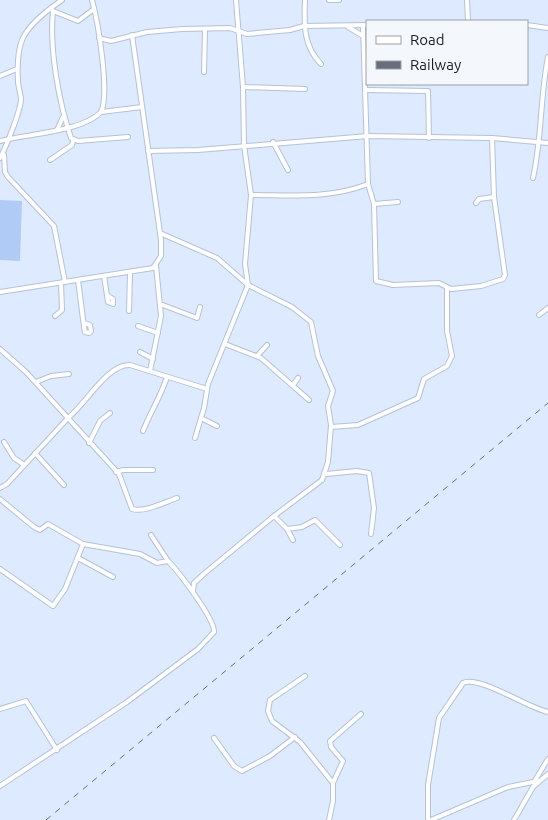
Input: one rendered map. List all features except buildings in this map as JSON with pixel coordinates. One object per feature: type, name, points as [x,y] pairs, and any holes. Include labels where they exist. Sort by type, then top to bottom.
[{"type":"street","points":[[0,158],[4,152],[20,101],[17,69],[19,44],[22,36],[62,0]]},
{"type":"street","points":[[92,0],[101,50],[105,103],[101,112]]},
{"type":"street","points":[[195,438],[207,389],[248,285],[246,258],[251,195],[244,145],[243,87],[236,0]]},
{"type":"street","points":[[305,0],[304,26],[310,50],[321,64]]},
{"type":"street","points":[[329,0],[339,0]]},
{"type":"street","points":[[467,0],[468,20]]},
{"type":"street","points":[[52,10],[78,21],[94,9]]},
{"type":"street","points":[[50,160],[72,145],[73,141],[63,116],[54,55],[52,10]]},
{"type":"street","points":[[101,50],[108,42],[132,35],[182,28],[230,28],[247,34],[290,30],[304,26],[365,25],[363,36],[368,136],[368,184],[374,204],[376,281],[394,285],[439,283],[447,288],[481,286],[502,280],[504,277],[494,197],[492,138]]},
{"type":"street","points":[[528,25],[548,28]]},
{"type":"street","points":[[346,26],[363,36]]},
{"type":"street","points":[[204,72],[205,29]]},
{"type":"street","points":[[132,35],[142,107],[145,116],[160,233],[161,256],[156,266],[160,304],[158,333],[150,371]]},
{"type":"street","points":[[99,38],[108,42]]},
{"type":"street","points":[[533,178],[540,109],[548,57]]},
{"type":"street","points":[[0,76],[17,69]]},
{"type":"street","points":[[243,87],[305,89]]},
{"type":"street","points":[[366,90],[428,91],[429,138]]},
{"type":"street","points":[[105,103],[110,109]]},
{"type":"street","points":[[0,141],[57,130],[92,118],[110,109],[142,107]]},
{"type":"street","points":[[57,130],[63,116]]},
{"type":"street","points":[[148,151],[198,150],[274,142],[368,136],[492,138],[548,143]]},
{"type":"street","points":[[73,141],[128,137]]},
{"type":"street","points":[[274,142],[288,170]]},
{"type":"street","points":[[4,152],[4,165],[8,177],[54,226],[63,282],[62,310],[55,316]]},
{"type":"street","points":[[251,195],[311,196],[353,190],[368,184]]},
{"type":"street","points":[[476,203],[479,199],[494,197]]},
{"type":"street","points":[[374,204],[398,202]]},
{"type":"street","points":[[160,233],[217,258],[248,285],[292,307],[311,322],[318,356],[333,391],[328,406],[331,428],[326,474],[322,480],[274,516],[196,580],[193,591]]},
{"type":"street","points":[[0,292],[130,273],[156,266]]},
{"type":"street","points":[[129,311],[130,273]]},
{"type":"street","points":[[104,276],[108,296]]},
{"type":"street","points":[[78,280],[84,323]]},
{"type":"street","points":[[331,428],[358,425],[418,398],[424,379],[447,366],[452,356],[447,331],[447,288]]},
{"type":"street","points":[[160,304],[197,318],[200,307]]},
{"type":"street","points":[[539,315],[548,308]]},
{"type":"street","points":[[138,326],[158,333]]},
{"type":"street","points":[[225,344],[257,356],[309,400]]},
{"type":"street","points":[[257,356],[267,345]]},
{"type":"street","points":[[0,349],[36,382],[116,472],[126,489],[132,509],[135,511],[177,498]]},
{"type":"street","points":[[140,352],[153,359]]},
{"type":"street","points":[[0,488],[7,484],[23,464],[79,409],[115,368],[130,365],[207,389]]},
{"type":"street","points":[[36,382],[51,376],[69,374]]},
{"type":"street","points":[[143,431],[148,417],[163,390],[167,377]]},
{"type":"street","points":[[293,385],[298,378]]},
{"type":"street","points":[[89,443],[100,421],[110,413]]},
{"type":"street","points":[[201,418],[217,426]]},
{"type":"street","points":[[4,442],[14,458],[23,464]]},
{"type":"street","points":[[35,453],[64,485]]},
{"type":"street","points":[[116,472],[123,470],[153,470]]},
{"type":"street","points":[[326,474],[357,471],[369,473],[374,508],[371,534]]},
{"type":"street","points":[[0,499],[40,530],[48,524],[82,544],[140,554],[157,563],[168,561]]},
{"type":"street","points":[[274,516],[287,529],[293,540]]},
{"type":"street","points":[[287,529],[302,527],[314,520],[340,545]]},
{"type":"street","points":[[0,786],[127,702],[198,649],[212,635],[214,624],[193,591],[168,561],[151,535]]},
{"type":"street","points":[[0,569],[53,606],[62,596],[82,544]]},
{"type":"street","points":[[78,558],[113,577]]},
{"type":"street","points":[[305,676],[270,700],[268,715],[272,721],[295,737],[332,783]]},
{"type":"street","points":[[548,712],[528,706],[484,685],[469,681],[463,683],[438,718],[428,785],[430,820],[508,787],[536,781],[548,774]]},
{"type":"street","points":[[0,709],[26,701],[57,750]]},
{"type":"street","points":[[329,820],[333,801],[332,783],[343,761],[331,747],[330,741],[361,714]]},
{"type":"street","points":[[214,738],[234,766],[242,771],[270,756],[295,737]]},
{"type":"street","points":[[514,820],[548,759]]},
{"type":"shaded area","points":[[0,200],[22,201],[20,261],[0,260]]},
{"type":"railway","points":[[46,820],[548,403]]}]
